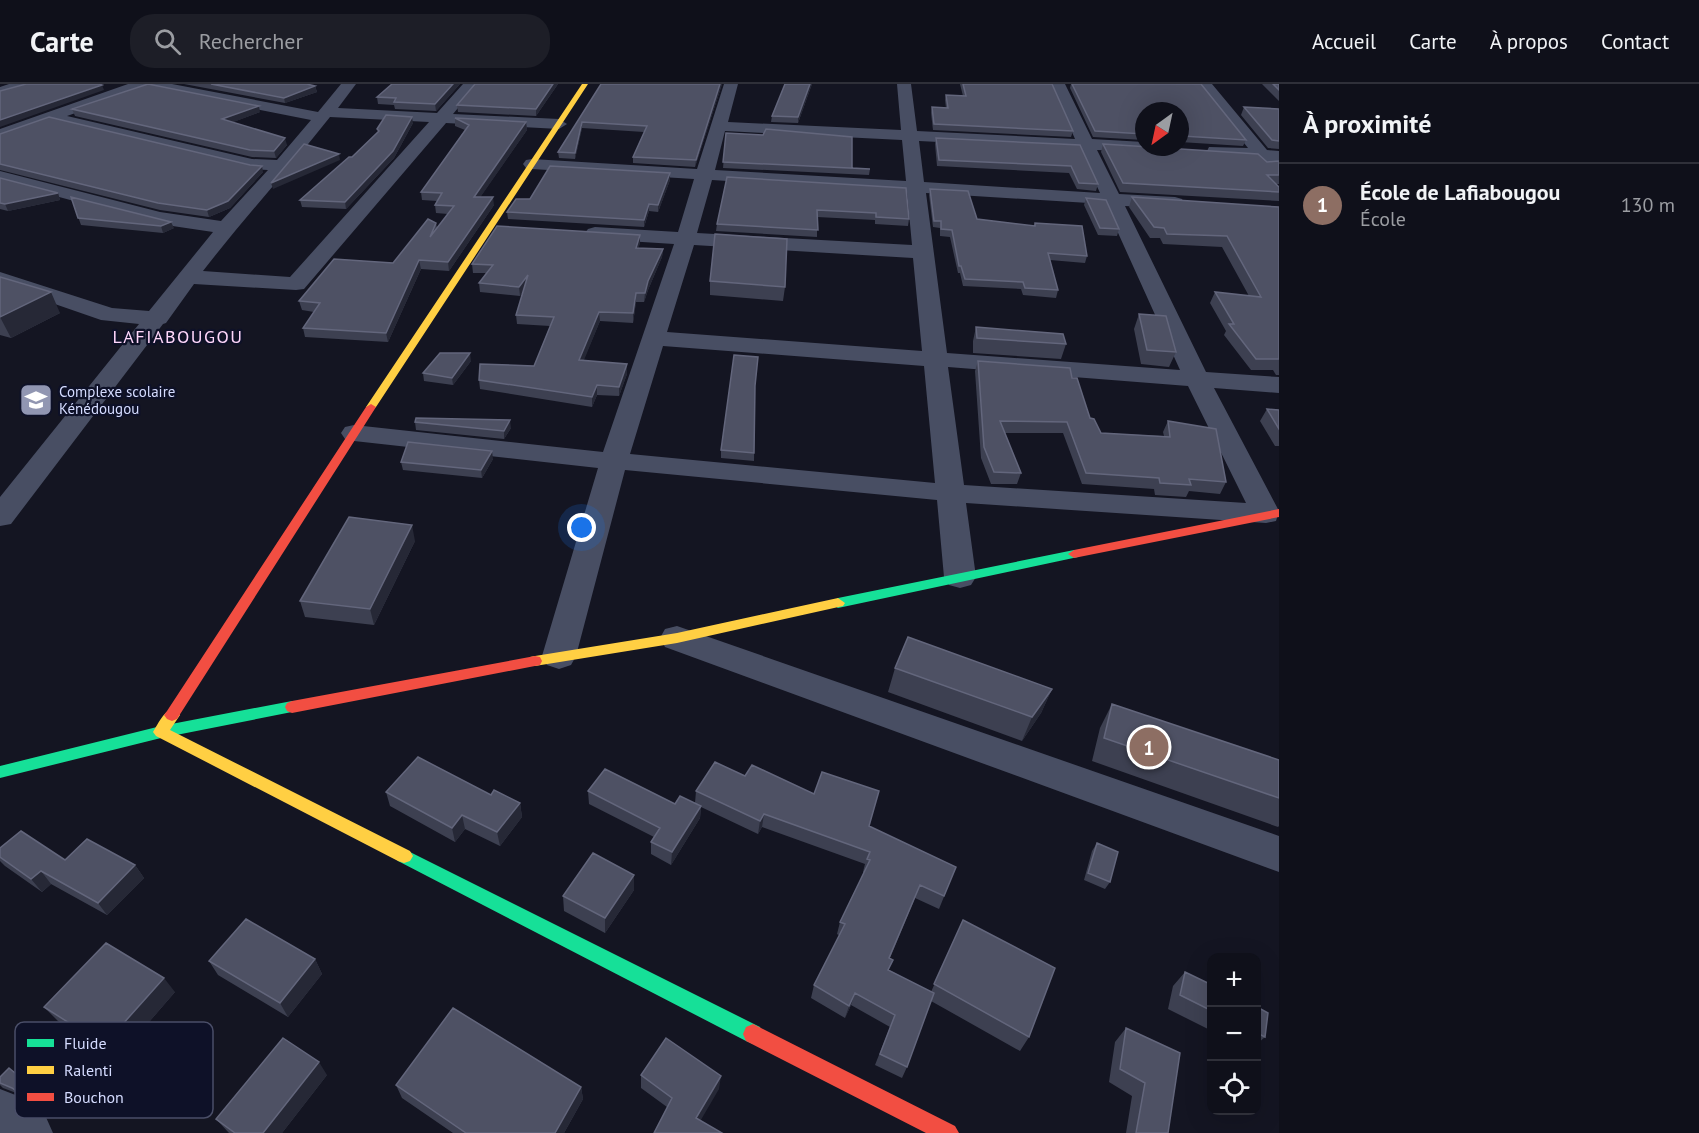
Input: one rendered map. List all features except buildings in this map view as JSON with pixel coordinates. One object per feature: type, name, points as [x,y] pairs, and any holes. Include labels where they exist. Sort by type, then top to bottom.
[{"type":"street","points":[[0,92],[24,84]]},
{"type":"street","points":[[0,134],[142,84]]},
{"type":"street","points":[[149,84],[324,114],[559,124]]},
{"type":"street","points":[[0,517],[158,318],[226,228],[282,166],[348,84]]},
{"type":"street","points":[[190,277],[296,284],[471,84]]},
{"type":"street","points":[[161,732],[354,433],[585,84]]},
{"type":"street","points":[[559,656],[614,461],[686,238],[731,84]]},
{"type":"street","points":[[904,84],[960,577]]},
{"type":"street","points":[[1058,84],[1197,379],[1272,513]]},
{"type":"street","points":[[1204,84],[1279,176]]},
{"type":"street","points":[[48,117],[252,164],[282,166]]},
{"type":"street","points":[[719,126],[1135,146]]},
{"type":"street","points":[[1194,150],[1279,156]]},
{"type":"street","points":[[532,164],[1190,204]]},
{"type":"street","points":[[0,176],[159,218],[226,228]]},
{"type":"street","points":[[491,226],[514,228]]},
{"type":"street","points":[[571,231],[923,252]]},
{"type":"street","points":[[0,278],[109,315],[158,318]]},
{"type":"street","points":[[654,338],[1279,385]]},
{"type":"street","points":[[354,433],[614,461],[951,493],[1272,513]]},
{"type":"street","points":[[0,772],[161,732],[559,656],[678,638],[1272,513]]},
{"type":"street","points":[[678,638],[1279,854]]},
{"type":"street","points":[[161,732],[948,1133]]},
{"type":"street","points":[[0,1114],[27,1133]]},
{"type":"traffic: fast","points":[[838,603],[1074,554]]},
{"type":"traffic: fast","points":[[0,772],[161,732],[292,707]]},
{"type":"traffic: fast","points":[[404,856],[753,1034]]},
{"type":"traffic: slow","points":[[371,407],[585,84]]},
{"type":"traffic: slow","points":[[535,661],[677,638],[838,603]]},
{"type":"traffic: slow","points":[[172,715],[161,732],[404,856]]},
{"type":"traffic: jam","points":[[172,715],[371,407]]},
{"type":"traffic: jam","points":[[1074,554],[1279,513]]},
{"type":"traffic: jam","points":[[292,707],[535,661]]},
{"type":"traffic: jam","points":[[753,1034],[948,1133]]},
{"type":"place","name":"Complexe scolaire Kénédougou","points":[[36,400]]},
{"type":"place","name":"École de Lafiabougou","points":[[1149,747]]},
{"type":"district","name":"LAFIABOUGOU","points":[[178,336]]}]
